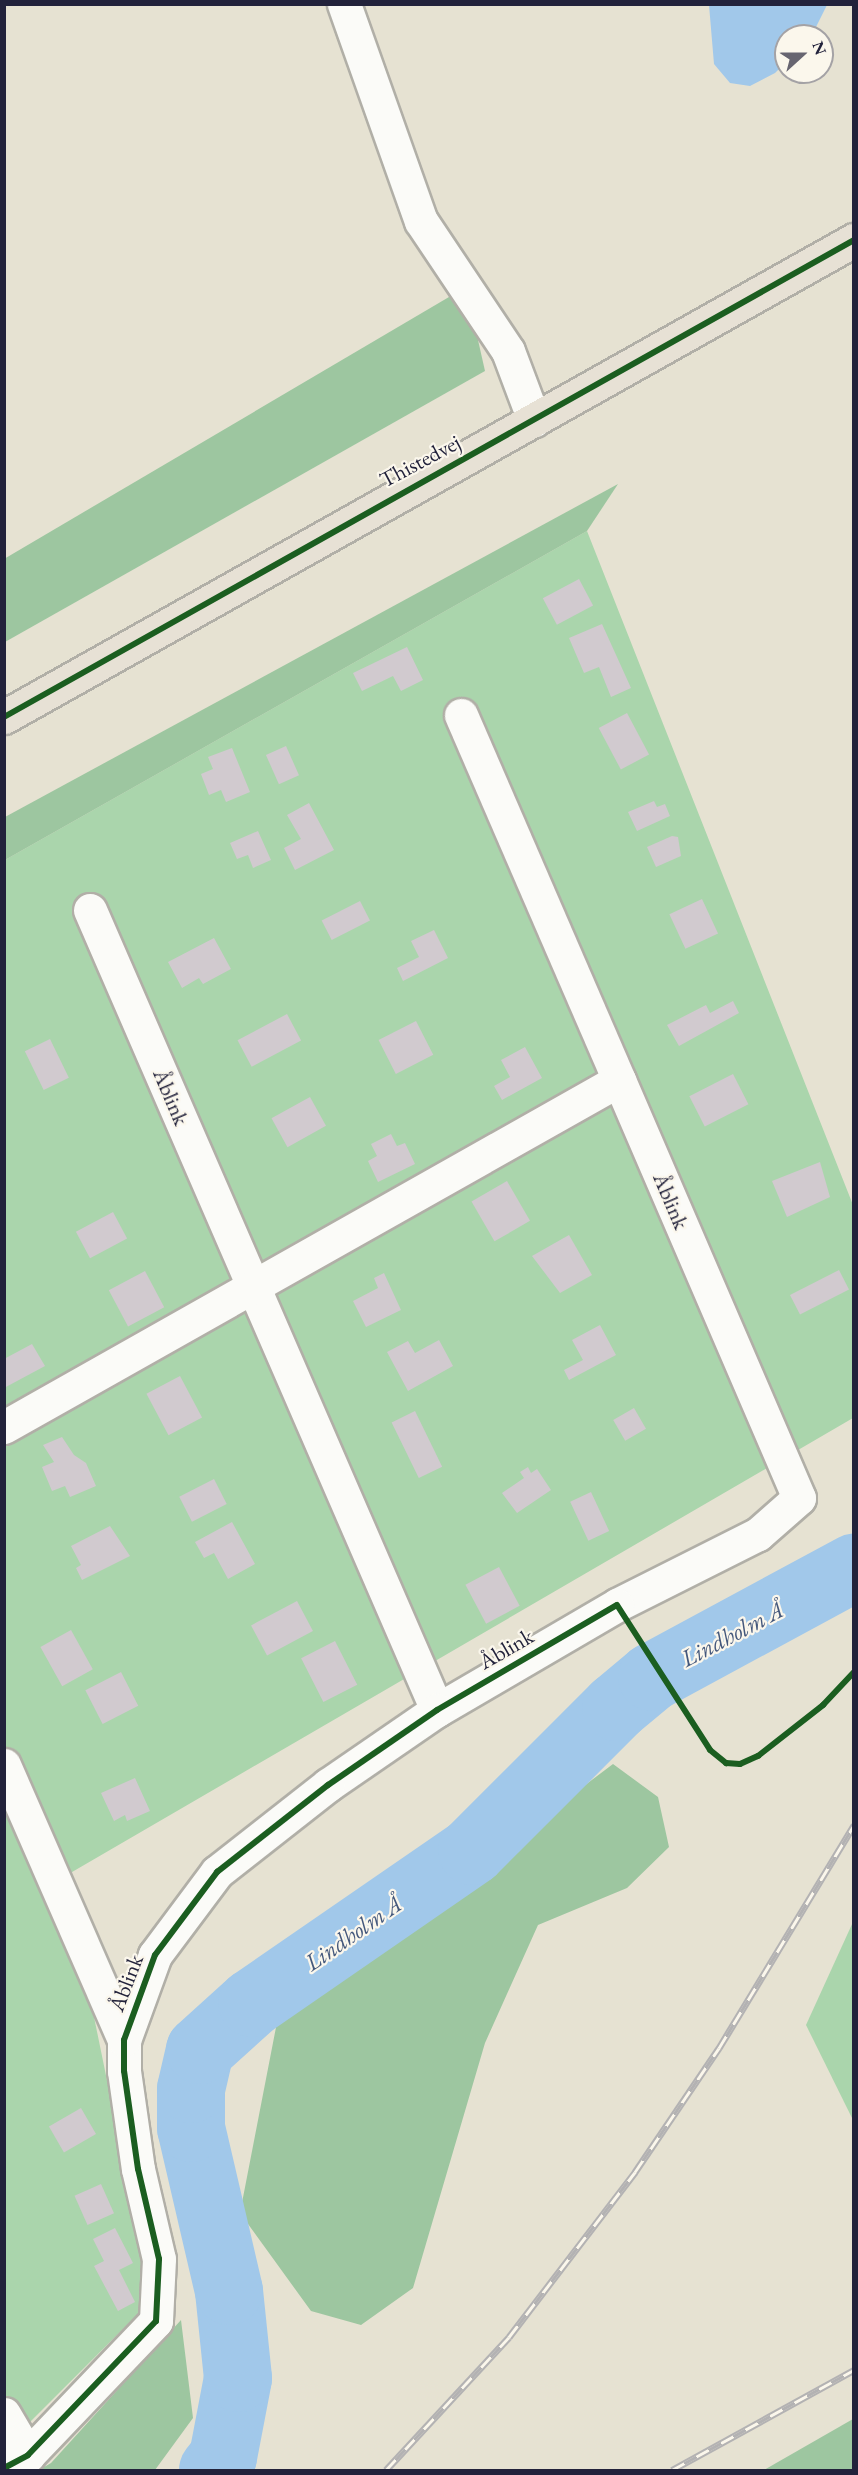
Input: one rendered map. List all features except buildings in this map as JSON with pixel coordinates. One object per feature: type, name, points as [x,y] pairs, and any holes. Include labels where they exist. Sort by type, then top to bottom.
[{"type":"main road","name":"Thistedvej","points":[[4,717],[355,516],[534,420],[854,240]]},
{"type":"street","points":[[344,4],[421,221],[508,351],[534,420]]},
{"type":"street","name":"Åblink","points":[[16,2462],[156,2321],[159,2259],[138,2169],[124,2072],[124,2040],[155,1955],[217,1872],[328,1785],[437,1710],[617,1605],[758,1534],[799,1498],[461,715]]},
{"type":"street","name":"Åblink","points":[[90,910],[437,1710]]},
{"type":"street","points":[[4,1427],[252,1285],[619,1080]]},
{"type":"street","name":"Åblink","points":[[4,1766],[124,2040]]},
{"type":"street","name":"Åblink","points":[[4,2414],[16,2462]]},
{"type":"green space","points":[[466,287],[485,371],[5,642],[4,559]]},
{"type":"green space","points":[[618,484],[587,531],[5,860],[5,817]]},
{"type":"green space","points":[[587,531],[853,1205],[853,1418],[48,1886],[85,1973],[152,2300],[5,2447],[5,860]]},
{"type":"green space","points":[[613,1764],[658,1797],[669,1847],[627,1888],[538,1925],[485,2043],[413,2288],[361,2325],[311,2311],[240,2213],[278,2017]]},
{"type":"green space","points":[[853,1922],[853,2120],[806,2025]]},
{"type":"green space","points":[[181,2320],[193,2418],[155,2470],[39,2470],[51,2463]]},
{"type":"green space","points":[[853,2419],[853,2470],[764,2470]]},
{"type":"water","points":[[709,4],[827,5],[818,24],[774,24],[774,74],[750,86],[730,83],[714,64]]},
{"type":"waterway","name":"Lindholm Å","points":[[213,2470],[223,2457],[238,2378],[229,2291],[191,2128],[191,2089],[200,2050],[252,2003],[472,1851],[616,1707],[652,1677],[854,1568]]},
{"type":"railway","points":[[386,2470],[509,2337],[635,2172],[719,2048],[854,1825]]},
{"type":"railway","points":[[672,2470],[854,2370]]},
{"type":"cycle path","points":[[4,717],[854,240]]},
{"type":"cycle path","points":[[4,2468],[28,2455],[156,2321],[159,2259],[138,2169],[124,2071],[124,2040],[155,1955],[217,1872],[328,1785],[437,1710],[617,1605],[710,1750],[726,1763],[740,1764],[758,1756],[823,1705],[854,1672]]}]
